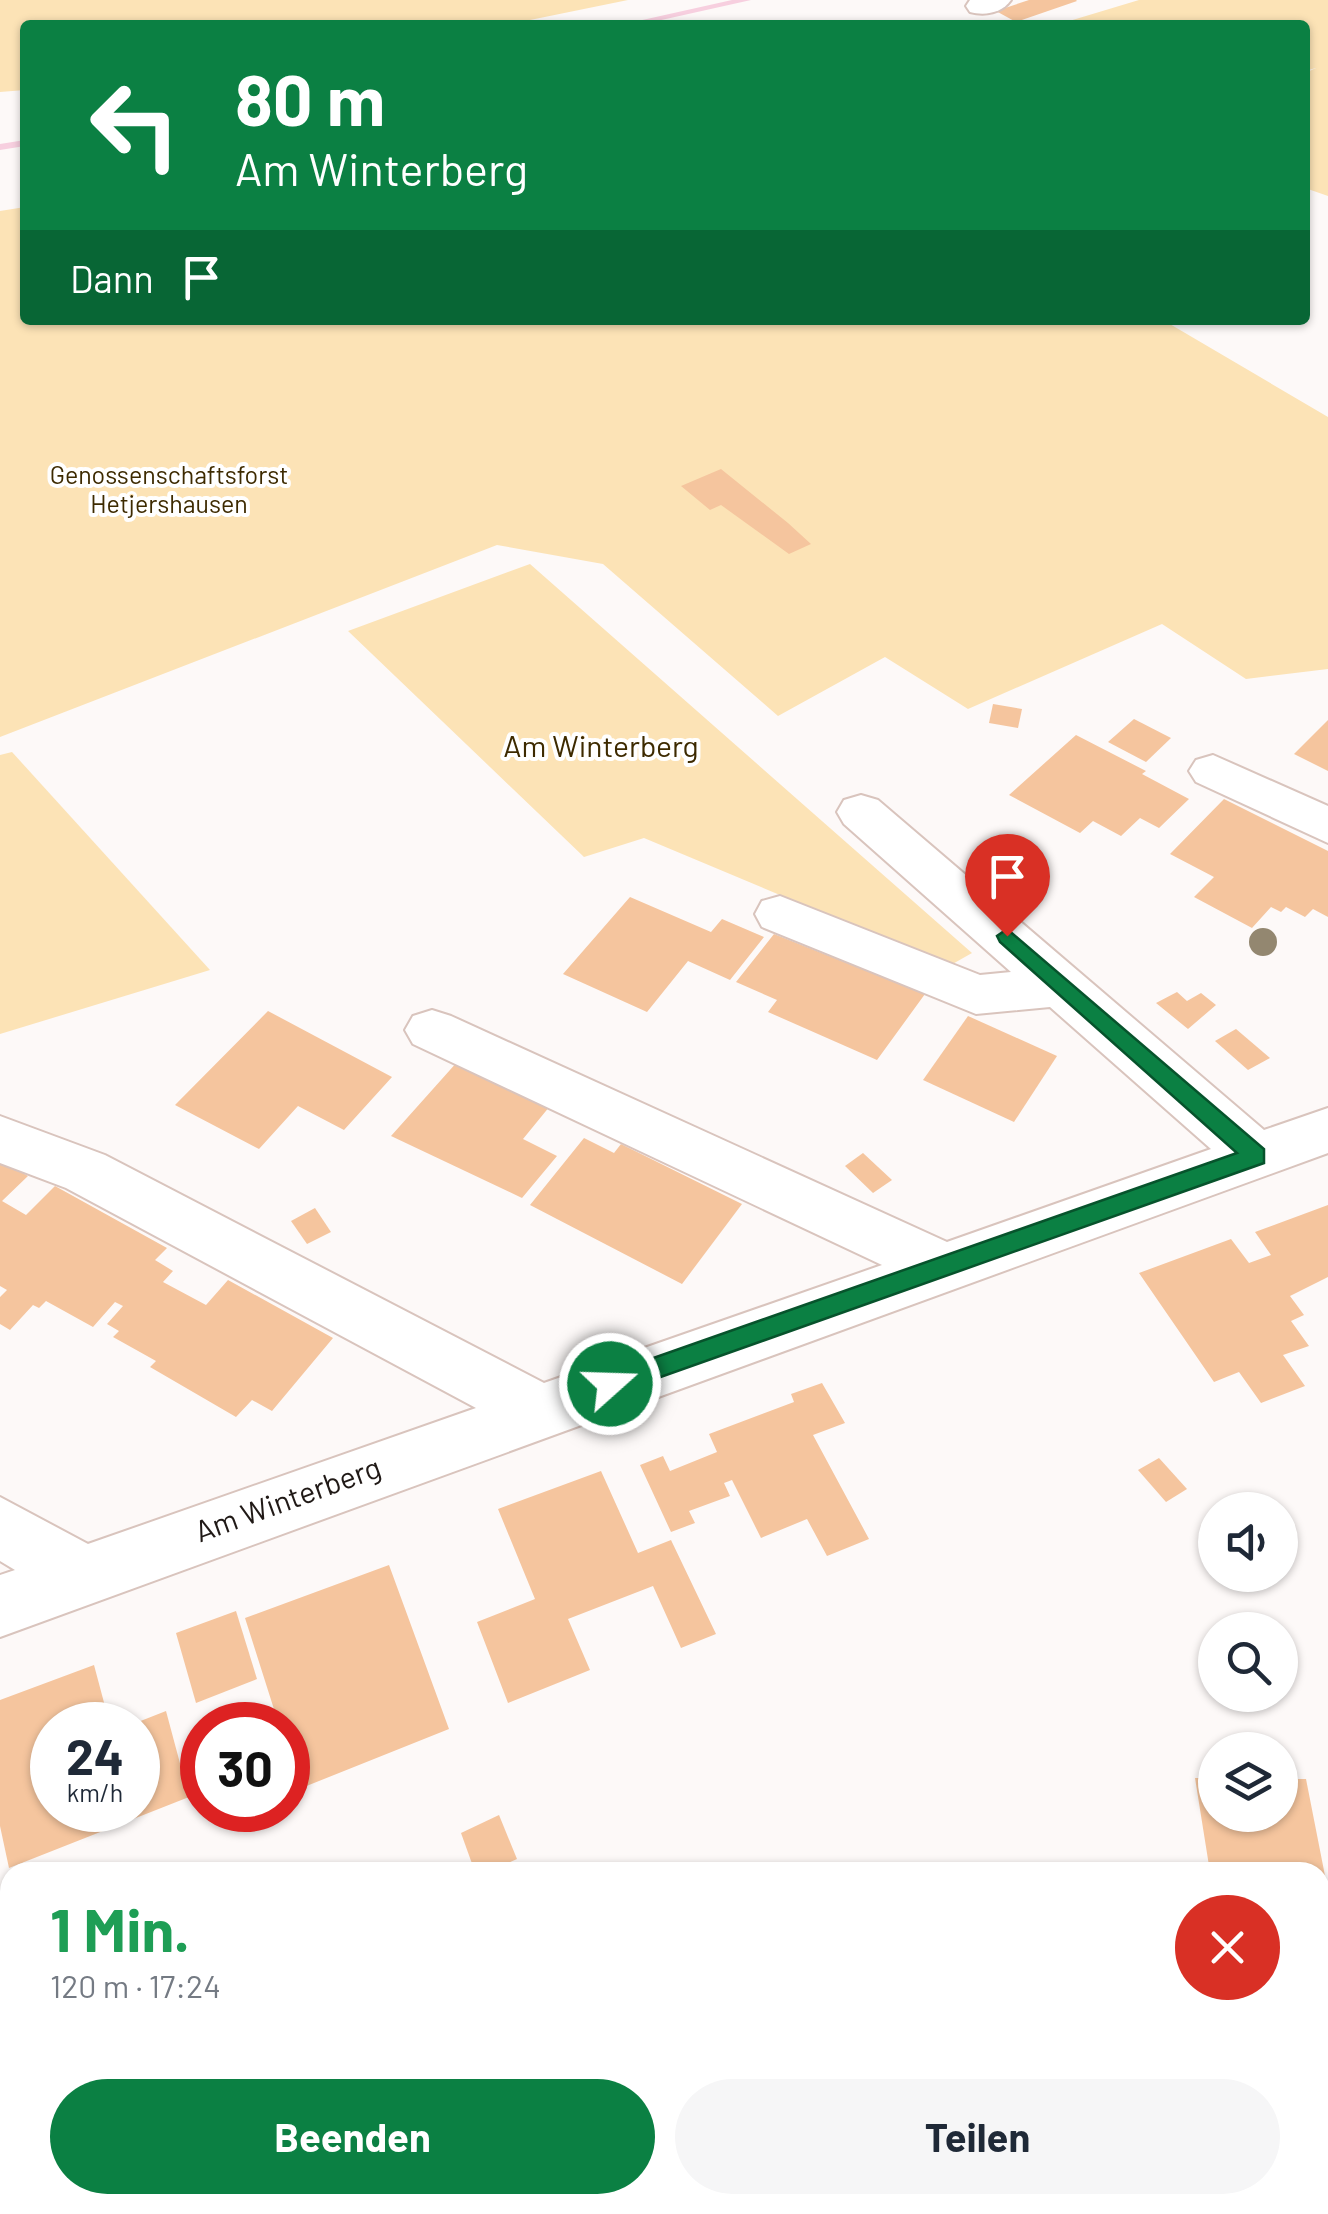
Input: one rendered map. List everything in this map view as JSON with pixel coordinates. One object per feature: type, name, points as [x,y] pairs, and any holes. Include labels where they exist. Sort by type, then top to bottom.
[{"type":"street","points":[[1214,771],[1328,826]]},
{"type":"street","points":[[861,812],[1066,986],[1256,1156]]},
{"type":"street","points":[[780,914],[976,995],[1066,986]]},
{"type":"street","points":[[432,1030],[941,1266]]},
{"type":"street","name":"Am Winterberg","points":[[0,1606],[537,1410],[1328,1130]]},
{"type":"street","points":[[0,1138],[40,1158],[86,1171],[537,1410]]},
{"type":"street","points":[[0,1526],[80,1575]]},
{"type":"green space","points":[[0,0],[628,0],[530,20],[20,20],[20,90],[0,92]]},
{"type":"green space","points":[[1139,0],[1328,0],[1328,196],[1310,190],[1310,71],[1316,68],[1310,70],[1310,20],[1073,20]]},
{"type":"green space","name":"Genossenschaftsforst Hetjershausen","points":[[20,208],[20,325],[1172,325],[1328,417],[1328,669],[1246,679],[1162,624],[968,709],[885,657],[778,716],[603,564],[497,545],[0,737],[0,211]]},
{"type":"green space","name":"Am Winterberg","points":[[530,564],[972,953],[949,966],[644,838],[584,857],[348,631]]},
{"type":"green space","points":[[12,752],[210,970],[0,1034],[0,755]]},
{"type":"building","points":[[1029,0],[1077,1],[1022,20],[1012,20],[996,11]]},
{"type":"building","points":[[721,469],[811,544],[789,554],[721,505],[710,510],[681,486]]},
{"type":"building","points":[[993,704],[1022,709],[1018,728],[989,723]]},
{"type":"building","points":[[1134,719],[1171,738],[1146,762],[1108,742]]},
{"type":"building","points":[[1328,720],[1328,771],[1294,754]]},
{"type":"building","points":[[1076,735],[1146,771],[1142,774],[1189,799],[1159,828],[1140,818],[1121,836],[1093,821],[1080,833],[1009,795]]},
{"type":"building","points":[[1224,799],[1328,851],[1328,917],[1313,909],[1305,917],[1286,907],[1281,912],[1271,907],[1252,928],[1194,897],[1214,877],[1170,854]]},
{"type":"building","points":[[630,897],[711,932],[722,919],[764,937],[730,980],[688,961],[647,1012],[563,974]]},
{"type":"building","points":[[774,934],[925,994],[877,1060],[768,1012],[777,1000],[736,982]]},
{"type":"building","points":[[1177,992],[1187,1001],[1201,993],[1216,1005],[1188,1029],[1156,1003]]},
{"type":"building","points":[[268,1011],[392,1077],[344,1130],[298,1106],[259,1149],[175,1105]]},
{"type":"building","points":[[968,1016],[1057,1056],[1014,1122],[923,1080]]},
{"type":"building","points":[[1236,1029],[1270,1058],[1248,1070],[1215,1041]]},
{"type":"building","points":[[458,1061],[550,1106],[523,1139],[557,1156],[522,1198],[391,1136]]},
{"type":"building","points":[[584,1138],[614,1153],[621,1144],[742,1204],[682,1284],[530,1205]]},
{"type":"building","points":[[863,1153],[892,1180],[873,1193],[845,1166]]},
{"type":"building","points":[[0,1160],[28,1176],[2,1201],[26,1215],[55,1186],[167,1248],[155,1260],[173,1271],[163,1282],[206,1305],[228,1280],[333,1338],[272,1411],[252,1400],[236,1417],[150,1367],[156,1361],[113,1337],[119,1331],[107,1324],[123,1306],[115,1302],[93,1327],[46,1301],[39,1308],[33,1305],[10,1330],[0,1324],[0,1297],[7,1290],[0,1286]]},
{"type":"building","points":[[1328,1205],[1328,1277],[1290,1296],[1304,1315],[1291,1321],[1309,1346],[1283,1355],[1305,1386],[1261,1403],[1239,1372],[1214,1382],[1139,1273],[1231,1239],[1249,1263],[1271,1255],[1255,1232]]},
{"type":"building","points":[[315,1208],[331,1232],[307,1244],[291,1221]]},
{"type":"building","points":[[822,1383],[845,1423],[813,1435],[869,1539],[827,1556],[807,1519],[761,1538],[732,1480],[724,1483],[730,1496],[689,1511],[695,1523],[671,1532],[640,1465],[663,1456],[670,1471],[717,1452],[709,1434],[794,1402],[791,1394]]},
{"type":"building","points":[[1159,1458],[1187,1489],[1166,1502],[1138,1470]]},
{"type":"building","points":[[601,1471],[638,1553],[671,1540],[716,1634],[681,1648],[653,1586],[568,1619],[590,1670],[508,1703],[477,1622],[535,1599],[498,1509]]},
{"type":"building","points":[[389,1565],[449,1729],[310,1785],[310,1702],[272,1702],[245,1618]]},
{"type":"building","points":[[236,1611],[257,1679],[196,1702],[176,1633]]},
{"type":"building","points":[[94,1665],[104,1702],[30,1702],[30,1832],[100,1832],[24,1862],[8,1862],[0,1826],[0,1700]]},
{"type":"building","points":[[166,1711],[180,1763],[180,1801],[160,1808],[160,1713]]},
{"type":"building","points":[[1298,1779],[1306,1779],[1322,1862],[1208,1862],[1204,1832],[1298,1832]]},
{"type":"building","points":[[499,1815],[517,1859],[471,1862],[461,1833]]},
{"type":"waterway","points":[[649,20],[746,0]]},
{"type":"waterway","points":[[0,147],[20,144]]},
{"type":"route","points":[[610,1384],[1256,1156],[1007,936]]}]
